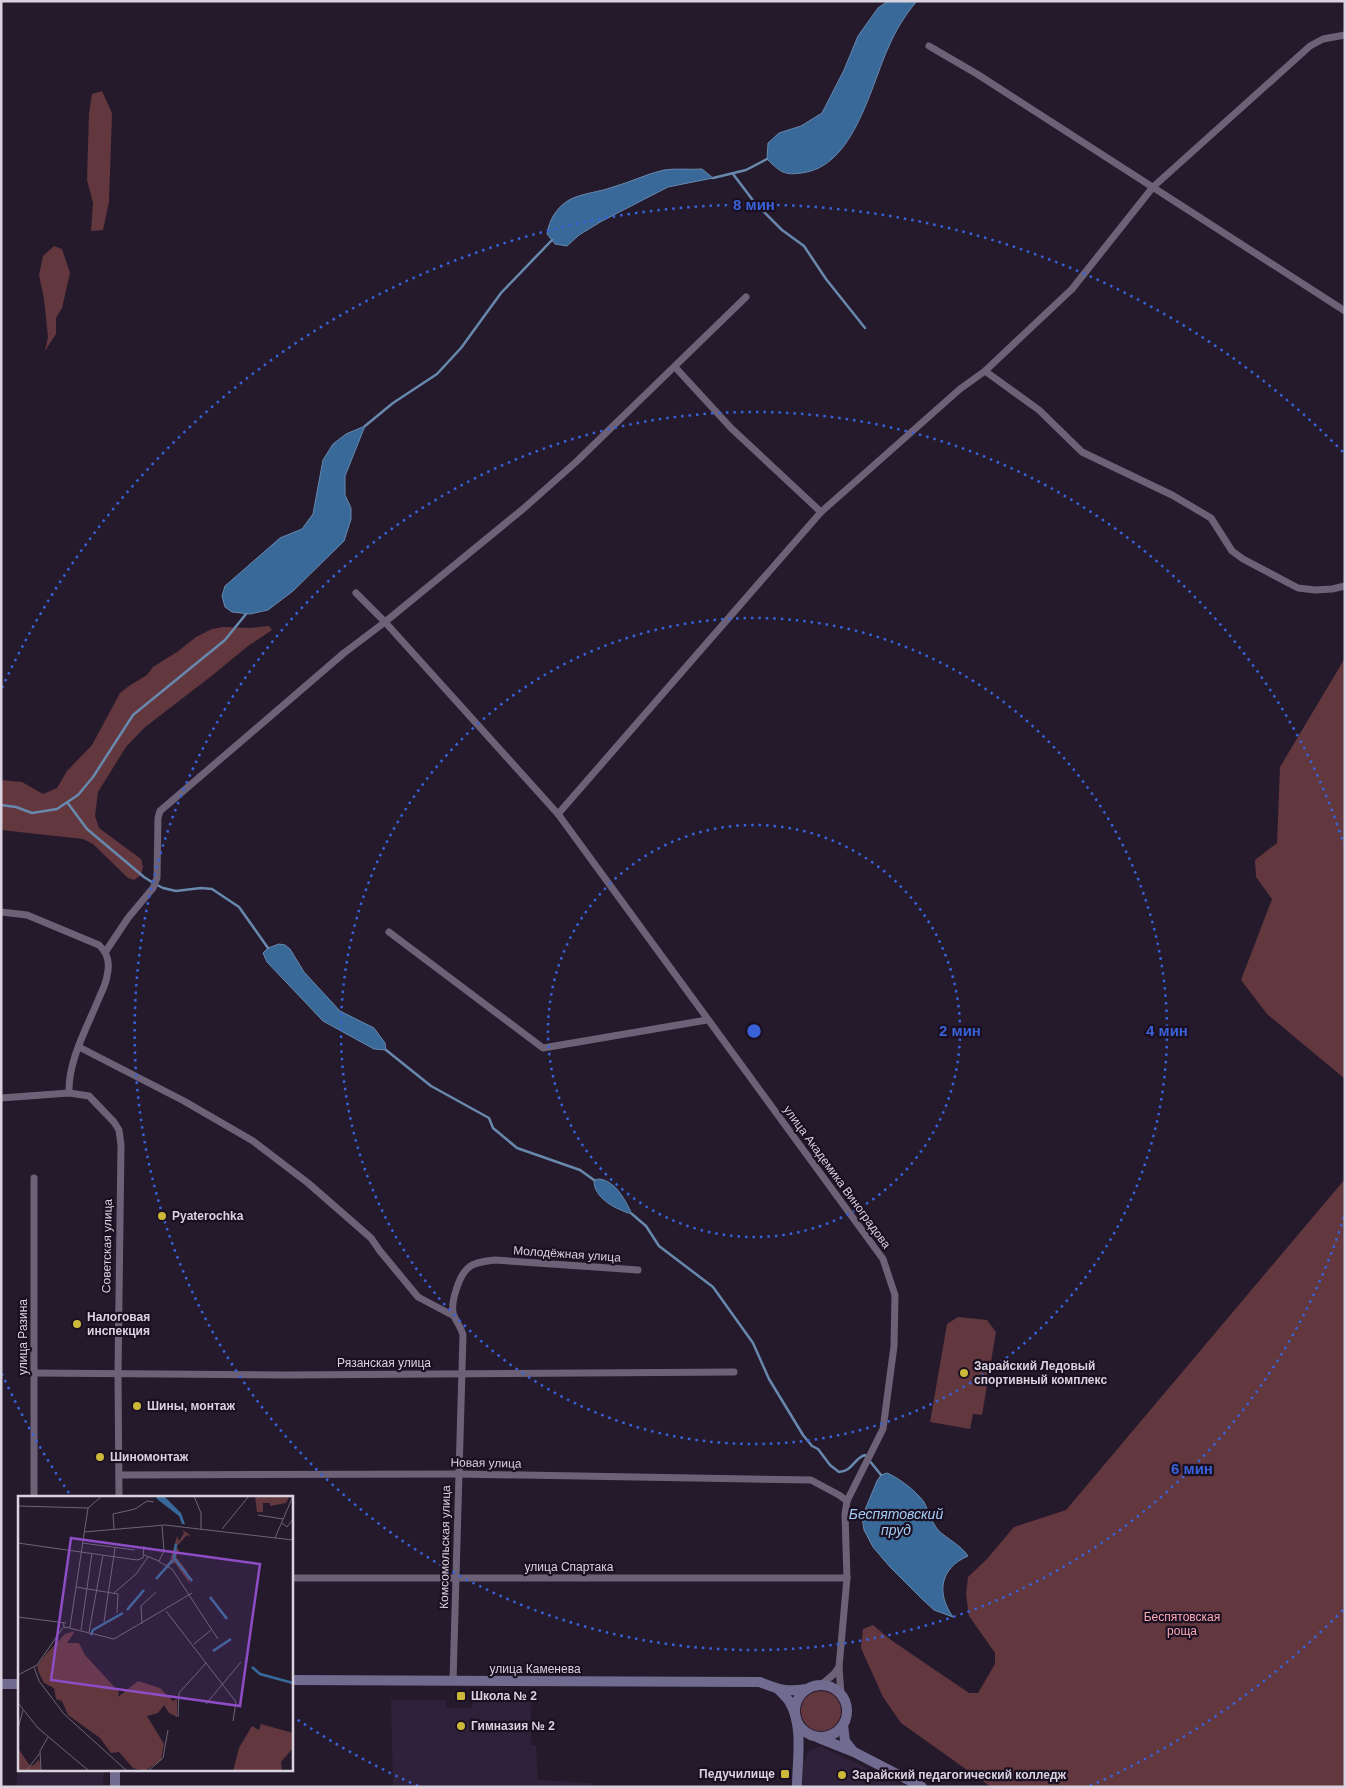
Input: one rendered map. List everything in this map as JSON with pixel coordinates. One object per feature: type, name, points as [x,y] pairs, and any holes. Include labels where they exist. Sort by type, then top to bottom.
[{"type":"main road","name":"улица Каменева","points":[[292,1680],[760,1682],[778,1689],[790,1691],[807,1689]]},
{"type":"main road","points":[[1,1684],[18,1684]]},
{"type":"main road","points":[[798,1751],[811,1738],[833,1735],[843,1725],[848,1711],[846,1704],[840,1694],[832,1687],[821,1685],[807,1689],[798,1698],[795,1713],[798,1728],[798,1751],[798,1787]]},
{"type":"main road","points":[[778,1689],[788,1700],[800,1727],[805,1732],[854,1752],[922,1787]]},
{"type":"main road","points":[[843,1725],[845,1741],[854,1752]]},
{"type":"main road","points":[[115,1770],[115,1787]]},
{"type":"street","points":[[558,814],[822,512],[960,389],[985,371],[1072,289],[1153,187],[1310,46],[1323,39],[1345,35]]},
{"type":"street","points":[[929,46],[1153,187],[1345,312]]},
{"type":"street","points":[[106,951],[128,918],[153,888],[157,878],[158,818],[160,811],[344,653],[385,622],[523,509],[576,462],[746,297]]},
{"type":"street","points":[[675,367],[731,428],[822,512]]},
{"type":"street","points":[[985,371],[1039,410],[1082,452],[1172,495],[1211,518],[1232,551],[1243,559],[1298,588],[1315,590],[1345,586]]},
{"type":"street","name":"улица Академика Виноградова","points":[[356,592],[558,814],[883,1258],[895,1295],[894,1346],[883,1429],[847,1501]]},
{"type":"street","points":[[1,912],[6,911],[27,915],[99,945],[106,951],[108,963],[107,977],[79,1047],[69,1080],[69,1093]]},
{"type":"street","points":[[389,932],[543,1048],[707,1020]]},
{"type":"street","points":[[79,1047],[184,1102],[253,1141],[308,1183],[371,1238],[418,1297],[454,1316]]},
{"type":"street","name":"Советская улица","points":[[1,1098],[69,1093],[89,1096],[109,1116],[119,1130],[121,1145],[118,1373],[119,1496]]},
{"type":"street","name":"улица Разина","points":[[34,1178],[34,1496]]},
{"type":"street","name":"Комсомольская улица","points":[[453,1681],[463,1335],[454,1316],[452,1306],[457,1286],[468,1268],[481,1262],[495,1260]]},
{"type":"street","name":"Молодёжная улица","points":[[495,1260],[638,1270]]},
{"type":"street","name":"Рязанская улица","points":[[34,1373],[286,1375],[734,1372]]},
{"type":"street","name":"Новая улица","points":[[120,1475],[458,1474],[811,1480],[847,1501]]},
{"type":"street","points":[[840,1694],[839,1667],[847,1578],[845,1514],[847,1501]]},
{"type":"street","name":"улица Спартака","points":[[292,1578],[847,1578]]},
{"type":"street","points":[[821,1685],[839,1667]]},
{"type":"shaded area","points":[[18,1693],[18,1770],[104,1770],[103,1787],[17,1787]]},
{"type":"shaded area","name":"Гимназия № 2","points":[[528,1699],[531,1701],[531,1745],[536,1745],[538,1780],[592,1783],[592,1787],[393,1787],[391,1700],[446,1700],[446,1708],[472,1708],[472,1700]]},
{"type":"shaded area","name":"Зарайский педагогический колледж","points":[[820,1746],[908,1787],[803,1787],[803,1762],[810,1750]]},
{"type":"green space","points":[[102,91],[112,113],[109,202],[103,230],[91,231],[93,203],[87,180],[89,113],[92,94]]},
{"type":"green space","points":[[54,246],[62,249],[70,273],[62,308],[56,318],[56,334],[45,351],[48,337],[44,299],[39,275],[43,256]]},
{"type":"green space","points":[[269,626],[272,630],[248,646],[144,728],[126,747],[98,792],[95,816],[99,828],[141,859],[143,867],[141,875],[134,880],[128,878],[93,844],[83,839],[1,830],[1,780],[22,782],[43,794],[57,788],[67,771],[92,745],[120,693],[147,675],[153,667],[196,637],[212,629]]},
{"type":"green space","points":[[1345,658],[1345,1079],[1267,1014],[1241,980],[1272,899],[1256,877],[1255,860],[1277,843],[1280,767]]},
{"type":"green space","name":"Беспятовская роща","points":[[1345,1179],[1345,1787],[991,1787],[901,1723],[883,1697],[861,1648],[863,1629],[873,1625],[891,1640],[969,1693],[978,1693],[995,1664],[995,1653],[969,1616],[966,1594],[968,1577],[987,1559],[1014,1527],[1066,1510]]},
{"type":"green space","name":"Зарайский Ледовый спортивный комплекс","points":[[958,1317],[987,1320],[996,1332],[982,1415],[973,1414],[970,1429],[930,1422],[947,1324]]},
{"type":"green space","points":[[817,1691],[825,1691],[832,1694],[838,1700],[841,1711],[838,1722],[832,1728],[825,1731],[817,1731],[810,1728],[804,1722],[801,1715],[801,1707],[804,1700],[810,1694]]},
{"type":"water","points":[[888,1],[917,1],[892,40],[868,100],[849,138],[838,154],[824,165],[800,173],[789,174],[781,171],[767,159],[768,143],[779,133],[801,126],[822,113],[844,70],[858,36],[878,8]]},
{"type":"water","points":[[702,169],[713,178],[668,187],[602,221],[579,235],[567,246],[555,244],[547,234],[557,210],[569,200],[664,170]]},
{"type":"water","points":[[365,426],[345,476],[345,495],[351,508],[351,519],[344,541],[293,591],[268,610],[250,614],[232,612],[225,607],[222,596],[225,586],[280,538],[302,529],[313,514],[323,460],[333,444],[346,434]]},
{"type":"water","points":[[279,944],[285,945],[290,949],[304,972],[340,1011],[374,1028],[385,1043],[386,1050],[374,1049],[323,1021],[267,962],[263,953],[268,948]]},
{"type":"water","points":[[599,1179],[615,1187],[632,1214],[620,1210],[602,1198],[597,1192],[594,1180]]},
{"type":"water","name":"Беспятовский пруд","points":[[887,1473],[902,1481],[917,1494],[924,1502],[938,1530],[968,1556],[951,1567],[946,1574],[944,1582],[944,1599],[953,1617],[934,1610],[922,1599],[873,1547],[864,1530],[862,1517],[877,1481],[881,1475]]},
{"type":"waterway","points":[[713,178],[746,170],[767,159]]},
{"type":"waterway","points":[[733,174],[755,203],[782,230],[804,246],[826,279],[865,328]]},
{"type":"waterway","points":[[365,426],[393,403],[437,374],[461,348],[501,293],[552,240]]},
{"type":"waterway","points":[[1,805],[16,807],[32,813],[57,809],[78,795],[93,777],[133,715],[225,640],[246,614]]},
{"type":"waterway","points":[[67,802],[87,829],[155,884],[176,891],[201,888],[212,889],[239,907],[268,948]]},
{"type":"waterway","points":[[386,1050],[431,1086],[489,1118],[493,1128],[517,1148],[580,1170],[594,1180]]},
{"type":"waterway","points":[[632,1214],[646,1226],[659,1246],[713,1287],[753,1343],[769,1379],[803,1435],[812,1446],[818,1449],[830,1465],[839,1472],[847,1470],[865,1455],[881,1475]]},
{"type":"place","name":"Pyaterochka","points":[[162,1216]]},
{"type":"place","name":"Налоговая инспекция","points":[[77,1324]]},
{"type":"place","name":"Зарайский Ледовый спортивный комплекс","points":[[964,1373]]},
{"type":"place","name":"Шины, монтаж","points":[[137,1406]]},
{"type":"place","name":"Шиномонтаж","points":[[100,1457]]},
{"type":"place","name":"Школа № 2","points":[[461,1696]]},
{"type":"place","name":"Гимназия № 2","points":[[461,1726]]},
{"type":"place","name":"Педучилище","points":[[785,1774]]},
{"type":"place","name":"Зарайский педагогический колледж","points":[[842,1775]]}]
